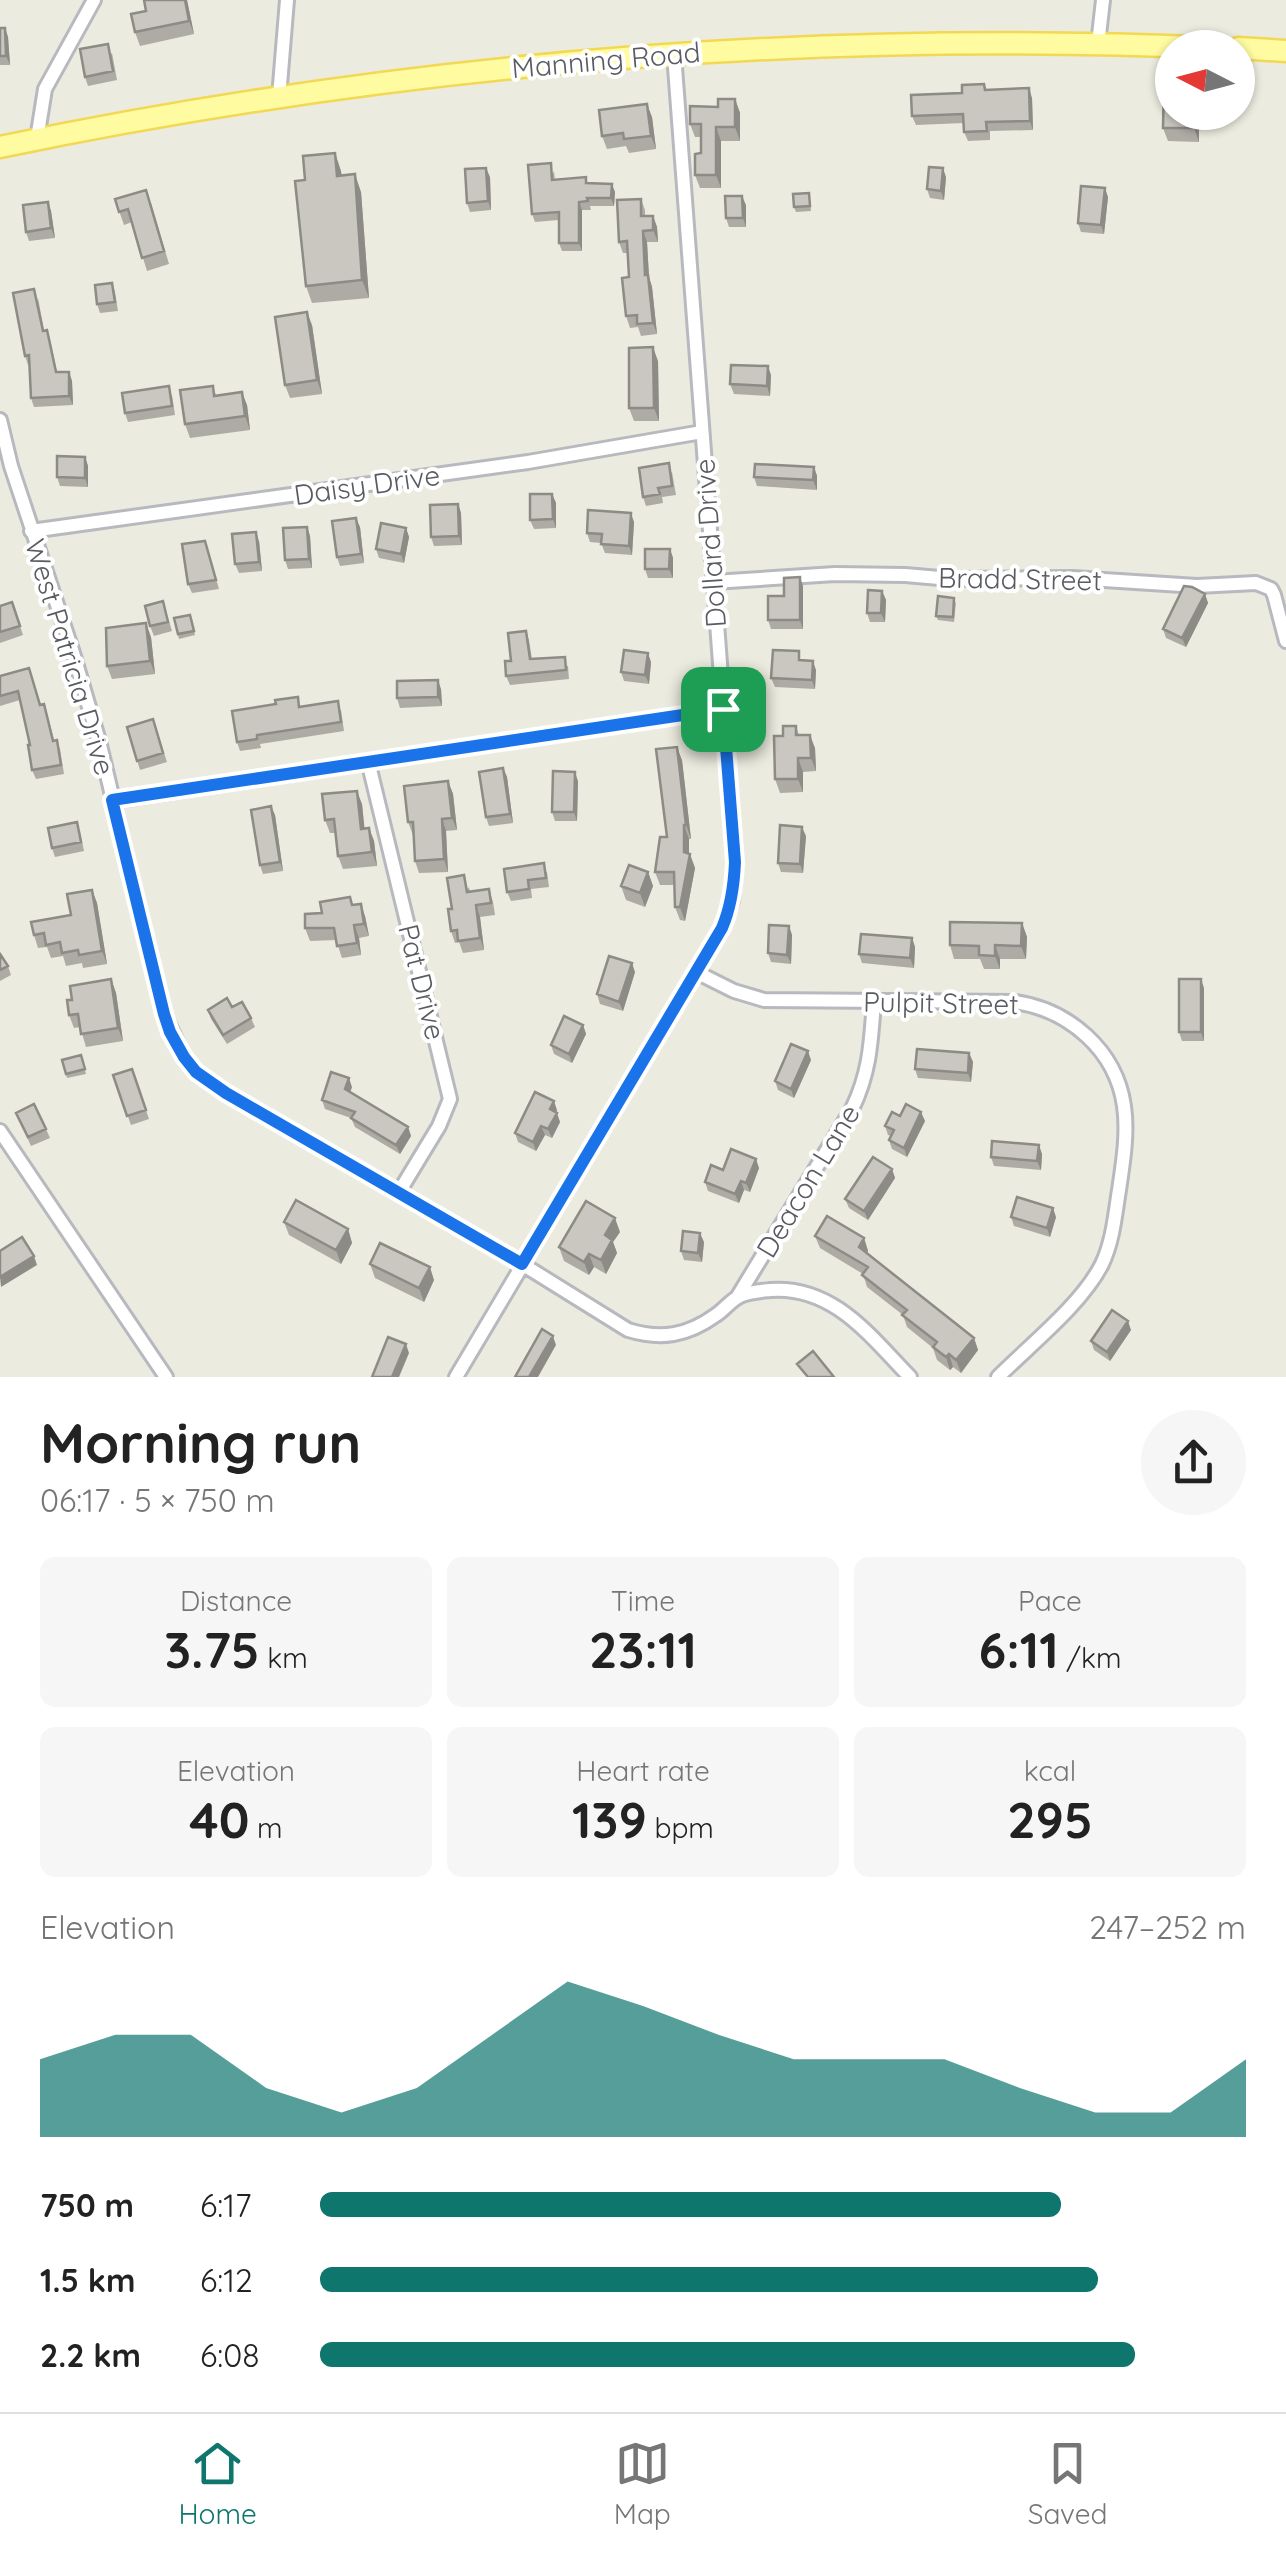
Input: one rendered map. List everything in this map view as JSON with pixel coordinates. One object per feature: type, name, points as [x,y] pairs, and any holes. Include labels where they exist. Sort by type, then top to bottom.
[{"type":"main road","name":"Manning Road","points":[[0,147],[279,97],[481,71],[674,54],[908,43],[1155,46]]},
{"type":"main road","points":[[1255,49],[1286,51]]},
{"type":"street","points":[[37,140],[45,89],[94,0]]},
{"type":"street","points":[[279,97],[287,0]]},
{"type":"street","points":[[1098,44],[1103,0]]},
{"type":"street","name":"Dollard Drive","points":[[456,1377],[722,928],[734,885],[674,54]]},
{"type":"street","name":"West Patricia Drive","points":[[0,420],[31,531],[74,656],[164,1014],[184,1057],[196,1072],[628,1330],[647,1336],[684,1333],[719,1313],[738,1296],[784,1289],[820,1298],[847,1313],[910,1377]]},
{"type":"street","name":"Daisy Drive","points":[[31,531],[528,462],[702,432]]},
{"type":"street","name":"Bradd Street","points":[[713,582],[835,574],[951,579],[1073,578],[1197,586],[1256,584],[1264,585],[1274,595],[1286,641]]},
{"type":"street","points":[[112,800],[723,709]]},
{"type":"street","name":"Pat Drive","points":[[368,761],[450,1099],[439,1126],[399,1192]]},
{"type":"street","name":"Pulpit Street","points":[[696,972],[734,991],[764,1000],[1015,1002],[1048,1010],[1065,1019],[1100,1048],[1118,1083],[1126,1128],[1111,1240],[1088,1287],[998,1377]]},
{"type":"street","name":"Deacon Lane","points":[[738,1296],[864,1085],[874,1002]]},
{"type":"street","points":[[0,1131],[166,1377]]},
{"type":"building","points":[[144,0],[185,0],[189,21],[135,32],[131,14],[146,11]]},
{"type":"building","points":[[0,28],[5,28],[6,56],[0,56]]},
{"type":"building","points":[[108,44],[113,71],[85,77],[80,49]]},
{"type":"building","points":[[984,84],[985,90],[1029,88],[1030,121],[986,122],[987,131],[964,132],[963,114],[912,116],[911,95],[962,93],[962,85]]},
{"type":"building","points":[[718,99],[735,99],[735,127],[716,127],[716,175],[695,175],[695,154],[701,153],[701,124],[690,124],[690,106],[718,107]]},
{"type":"building","points":[[647,104],[651,136],[602,136],[599,110]]},
{"type":"building","points":[[335,153],[337,176],[355,174],[362,280],[306,286],[295,181],[305,180],[303,156]]},
{"type":"building","points":[[551,163],[552,180],[586,177],[586,183],[612,184],[611,198],[579,202],[579,243],[559,243],[559,212],[532,214],[528,165]]},
{"type":"building","points":[[929,167],[943,168],[941,191],[927,189]]},
{"type":"building","points":[[486,168],[488,201],[467,203],[465,169]]},
{"type":"building","points":[[1081,186],[1105,188],[1101,225],[1078,223]]},
{"type":"building","points":[[146,190],[164,251],[142,258],[128,209],[119,212],[115,199]]},
{"type":"building","points":[[809,193],[810,206],[794,207],[793,194]]},
{"type":"building","points":[[725,196],[742,196],[743,218],[726,218]]},
{"type":"building","points":[[641,199],[641,216],[653,216],[653,230],[643,231],[653,323],[637,324],[637,315],[626,316],[622,278],[629,277],[627,241],[619,242],[617,200]]},
{"type":"building","points":[[48,202],[51,228],[26,232],[23,205]]},
{"type":"building","points":[[112,283],[115,302],[97,304],[95,285]]},
{"type":"building","points":[[34,289],[56,372],[69,372],[69,396],[31,398],[29,355],[25,356],[13,293]]},
{"type":"building","points":[[307,312],[317,380],[285,385],[275,317]]},
{"type":"building","points":[[653,347],[654,408],[629,408],[629,348]]},
{"type":"building","points":[[731,365],[768,366],[767,386],[730,384]]},
{"type":"building","points":[[169,386],[172,406],[125,413],[122,393]]},
{"type":"building","points":[[213,386],[214,396],[242,392],[245,416],[185,424],[180,390]]},
{"type":"building","points":[[57,456],[85,457],[85,478],[57,477]]},
{"type":"building","points":[[669,463],[672,486],[658,488],[660,494],[643,497],[639,468]]},
{"type":"building","points":[[755,464],[814,467],[813,480],[754,477]]},
{"type":"building","points":[[530,494],[552,494],[553,519],[530,520]]},
{"type":"building","points":[[458,504],[459,536],[431,537],[430,505]]},
{"type":"building","points":[[588,510],[631,513],[629,546],[601,544],[602,534],[587,533]]},
{"type":"building","points":[[356,518],[361,554],[337,557],[332,521]]},
{"type":"building","points":[[381,523],[406,528],[401,554],[376,549]]},
{"type":"building","points":[[307,527],[309,559],[285,560],[283,528]]},
{"type":"building","points":[[256,532],[259,562],[235,564],[232,534]]},
{"type":"building","points":[[205,541],[216,580],[188,584],[182,544]]},
{"type":"building","points":[[645,549],[670,549],[669,569],[645,569]]},
{"type":"building","points":[[800,577],[800,620],[768,620],[768,596],[784,596],[784,578]]},
{"type":"building","points":[[1184,586],[1205,594],[1182,638],[1163,629]]},
{"type":"building","points":[[868,590],[882,591],[881,613],[867,613]]},
{"type":"building","points":[[938,596],[954,598],[953,617],[936,616]]},
{"type":"building","points":[[163,601],[168,622],[150,626],[145,606]]},
{"type":"building","points":[[12,602],[20,626],[0,632],[0,606]]},
{"type":"building","points":[[190,615],[194,631],[178,634],[174,618]]},
{"type":"building","points":[[146,623],[150,661],[107,666],[106,628]]},
{"type":"building","points":[[526,631],[530,659],[565,657],[566,670],[506,676],[505,661],[511,661],[508,633]]},
{"type":"building","points":[[624,650],[648,653],[645,675],[621,672]]},
{"type":"building","points":[[773,650],[799,651],[799,660],[813,661],[812,680],[771,678]]},
{"type":"building","points":[[29,668],[40,705],[44,704],[53,741],[57,740],[61,765],[32,770],[18,691],[0,696],[0,676]]},
{"type":"building","points":[[438,680],[438,697],[397,698],[397,681]]},
{"type":"building","points":[[298,697],[299,707],[338,701],[341,722],[257,735],[257,739],[237,742],[232,711]]},
{"type":"building","points":[[153,719],[163,753],[137,761],[127,727]]},
{"type":"building","points":[[783,726],[796,726],[796,735],[810,735],[811,758],[798,758],[798,779],[775,779],[774,736],[783,736]]},
{"type":"building","points":[[677,747],[686,825],[684,852],[690,854],[680,907],[675,907],[674,872],[655,872],[660,837],[667,837],[656,749]]},
{"type":"building","points":[[503,768],[510,814],[486,817],[479,772]]},
{"type":"building","points":[[553,771],[575,772],[574,812],[552,812]]},
{"type":"building","points":[[448,781],[452,818],[442,819],[444,859],[415,861],[413,822],[408,822],[404,786]]},
{"type":"building","points":[[357,791],[361,829],[369,828],[372,852],[338,856],[334,819],[325,820],[322,794]]},
{"type":"building","points":[[271,806],[280,862],[260,865],[251,810]]},
{"type":"building","points":[[77,822],[81,842],[52,848],[48,828]]},
{"type":"building","points":[[780,825],[802,827],[800,864],[778,863]]},
{"type":"building","points":[[544,863],[546,878],[528,880],[529,889],[507,892],[504,869]]},
{"type":"building","points":[[629,865],[648,872],[640,893],[621,886]]},
{"type":"building","points":[[464,875],[467,892],[489,889],[491,903],[476,905],[480,938],[458,941],[457,930],[451,931],[447,878]]},
{"type":"building","points":[[92,890],[102,951],[62,953],[60,942],[46,945],[44,933],[34,935],[31,922],[71,915],[67,894]]},
{"type":"building","points":[[350,897],[352,905],[361,904],[364,924],[354,925],[357,943],[337,946],[334,928],[305,928],[305,914],[322,913],[320,902]]},
{"type":"building","points":[[950,922],[1022,923],[1021,946],[995,945],[995,956],[979,955],[979,946],[950,945]]},
{"type":"building","points":[[769,925],[789,926],[787,955],[768,953]]},
{"type":"building","points":[[861,934],[912,938],[910,958],[859,954]]},
{"type":"building","points":[[0,954],[8,966],[0,970]]},
{"type":"building","points":[[609,956],[632,963],[619,1002],[597,994]]},
{"type":"building","points":[[111,979],[118,1028],[81,1034],[78,1014],[69,1015],[70,986]]},
{"type":"building","points":[[1179,979],[1201,979],[1201,1032],[1179,1032]]},
{"type":"building","points":[[227,998],[232,1007],[242,1002],[251,1018],[223,1035],[208,1010]]},
{"type":"building","points":[[564,1016],[583,1025],[569,1054],[551,1045]]},
{"type":"building","points":[[791,1044],[808,1051],[791,1089],[775,1081]]},
{"type":"building","points":[[917,1049],[969,1053],[968,1073],[915,1069]]},
{"type":"building","points":[[81,1055],[85,1069],[66,1074],[62,1060]]},
{"type":"building","points":[[132,1069],[146,1110],[127,1116],[113,1075]]},
{"type":"building","points":[[331,1072],[349,1078],[345,1089],[408,1127],[396,1145],[351,1118],[355,1112],[322,1100]]},
{"type":"building","points":[[535,1092],[554,1101],[550,1109],[557,1113],[548,1129],[541,1126],[533,1142],[515,1133]]},
{"type":"building","points":[[34,1104],[46,1129],[28,1137],[16,1113]]},
{"type":"building","points":[[906,1104],[921,1112],[904,1148],[889,1140],[894,1130],[885,1126],[892,1112],[900,1116]]},
{"type":"building","points":[[992,1141],[1039,1145],[1037,1161],[991,1157]]},
{"type":"building","points":[[731,1149],[756,1159],[746,1183],[741,1181],[735,1194],[705,1182],[711,1165],[723,1170]]},
{"type":"building","points":[[873,1157],[892,1169],[864,1211],[845,1199]]},
{"type":"building","points":[[1017,1197],[1053,1208],[1047,1228],[1011,1217]]},
{"type":"building","points":[[296,1200],[348,1229],[336,1250],[284,1222]]},
{"type":"building","points":[[586,1201],[615,1218],[605,1235],[612,1240],[601,1260],[589,1254],[584,1262],[559,1247]]},
{"type":"building","points":[[827,1216],[864,1238],[859,1247],[974,1338],[956,1360],[933,1347],[937,1342],[902,1315],[907,1310],[862,1275],[868,1267],[815,1236]]},
{"type":"building","points":[[683,1231],[700,1233],[698,1253],[681,1251]]},
{"type":"building","points":[[22,1237],[34,1256],[0,1277],[0,1251]]},
{"type":"building","points":[[380,1243],[430,1267],[419,1288],[370,1264]]},
{"type":"building","points":[[1112,1310],[1128,1321],[1107,1352],[1091,1341]]},
{"type":"building","points":[[542,1329],[553,1336],[529,1377],[515,1377]]},
{"type":"building","points":[[388,1337],[406,1344],[392,1377],[372,1377]]},
{"type":"building","points":[[813,1351],[834,1377],[808,1377],[797,1364]]},
{"type":"route","points":[[723,709],[735,862],[728,915],[522,1264],[226,1093],[196,1072],[184,1057],[164,1014],[112,800],[723,709]]}]
